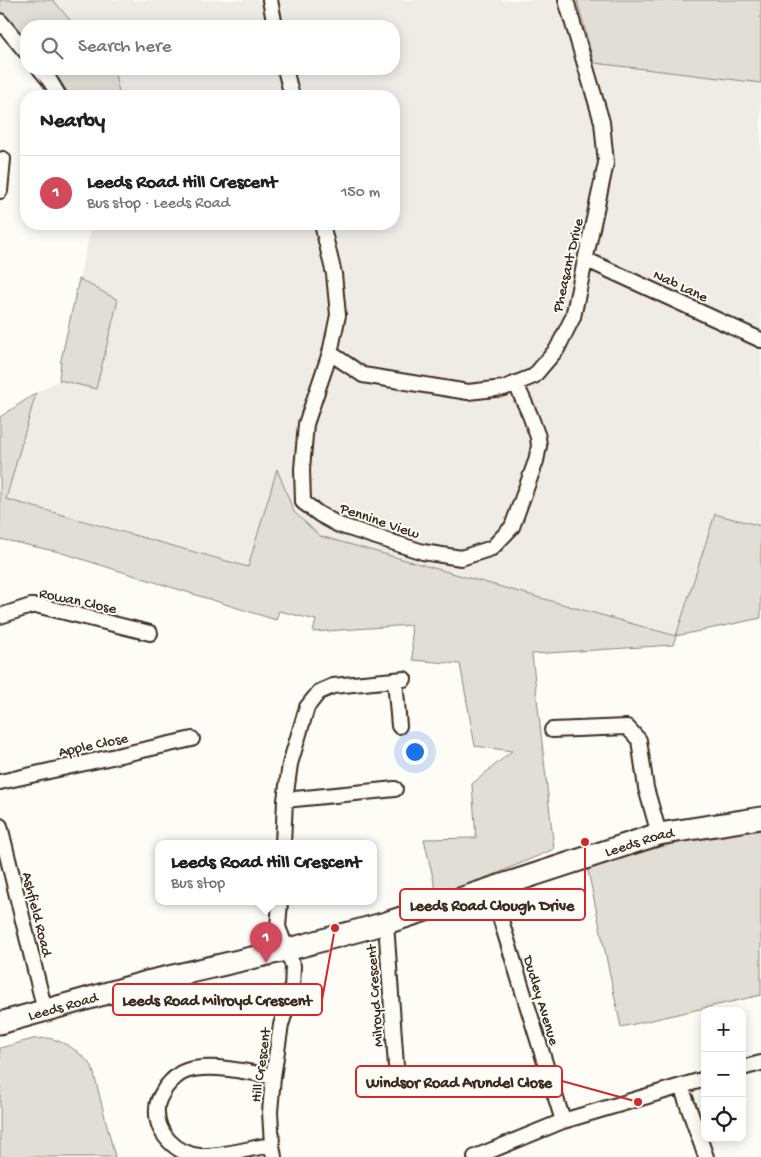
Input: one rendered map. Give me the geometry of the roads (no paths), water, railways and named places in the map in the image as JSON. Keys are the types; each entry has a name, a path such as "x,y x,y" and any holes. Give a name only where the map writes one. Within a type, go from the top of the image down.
{"main road":[{"name":"Leeds Road","path":"0,1023 147,982 286,950 386,923 659,834 761,818"}],"street":[{"path":"270,0 274,20"},
{"name":"Pheasant Drive","path":"330,353 363,375 468,392 504,388 534,376 557,349 573,317 587,260 606,163 602,122 566,0"},
{"path":"0,21 20,45"},
{"path":"45,75 56,90"},
{"path":"287,75 290,90"},
{"path":"0,191 3,159"},
{"name":"Pennine View","path":"323,230 334,274 338,315 330,353 306,424 302,469 303,502 339,525 424,552 461,558 492,548 512,526 536,462 539,446 538,437 516,384"},
{"name":"Nab Lane","path":"587,260 761,340"},
{"name":"Rowan Close","path":"0,616 31,606 40,606 150,633"},
{"path":"283,840 285,800 290,764 307,707 319,692 333,686 400,680 399,726"},
{"path":"552,730 627,727 639,740 646,788 659,834"},
{"name":"Apple Close","path":"0,782 192,739"},
{"path":"285,800 395,789"},
{"name":"Ashfield Road","path":"0,826 4,859 45,1011"},
{"name":"Dudley Avenue","path":"491,888 563,1121"},
{"name":"Hill Crescent","path":"273,1151 270,1112 273,1077 281,1025 292,990 292,966 278,927 280,905"},
{"name":"Milroyd Crescent","path":"386,923 396,1066"},
{"path":"746,1067 761,1063"},
{"path":"273,1077 208,1068 184,1071 170,1082 158,1100 156,1107 163,1135 172,1145 190,1155 202,1157 273,1151"},
{"path":"484,1155 563,1121 701,1080"},
{"path":"681,1086 706,1157"}],"place":[{"name":"Leeds Road Clough Drive","path":"585,842"},
{"name":"Leeds Road Milroyd Crescent","path":"335,928"},
{"name":"Leeds Road Hill Crescent","path":"266,963"},
{"name":"Windsor Road Arundel Close","path":"638,1102"}]}
